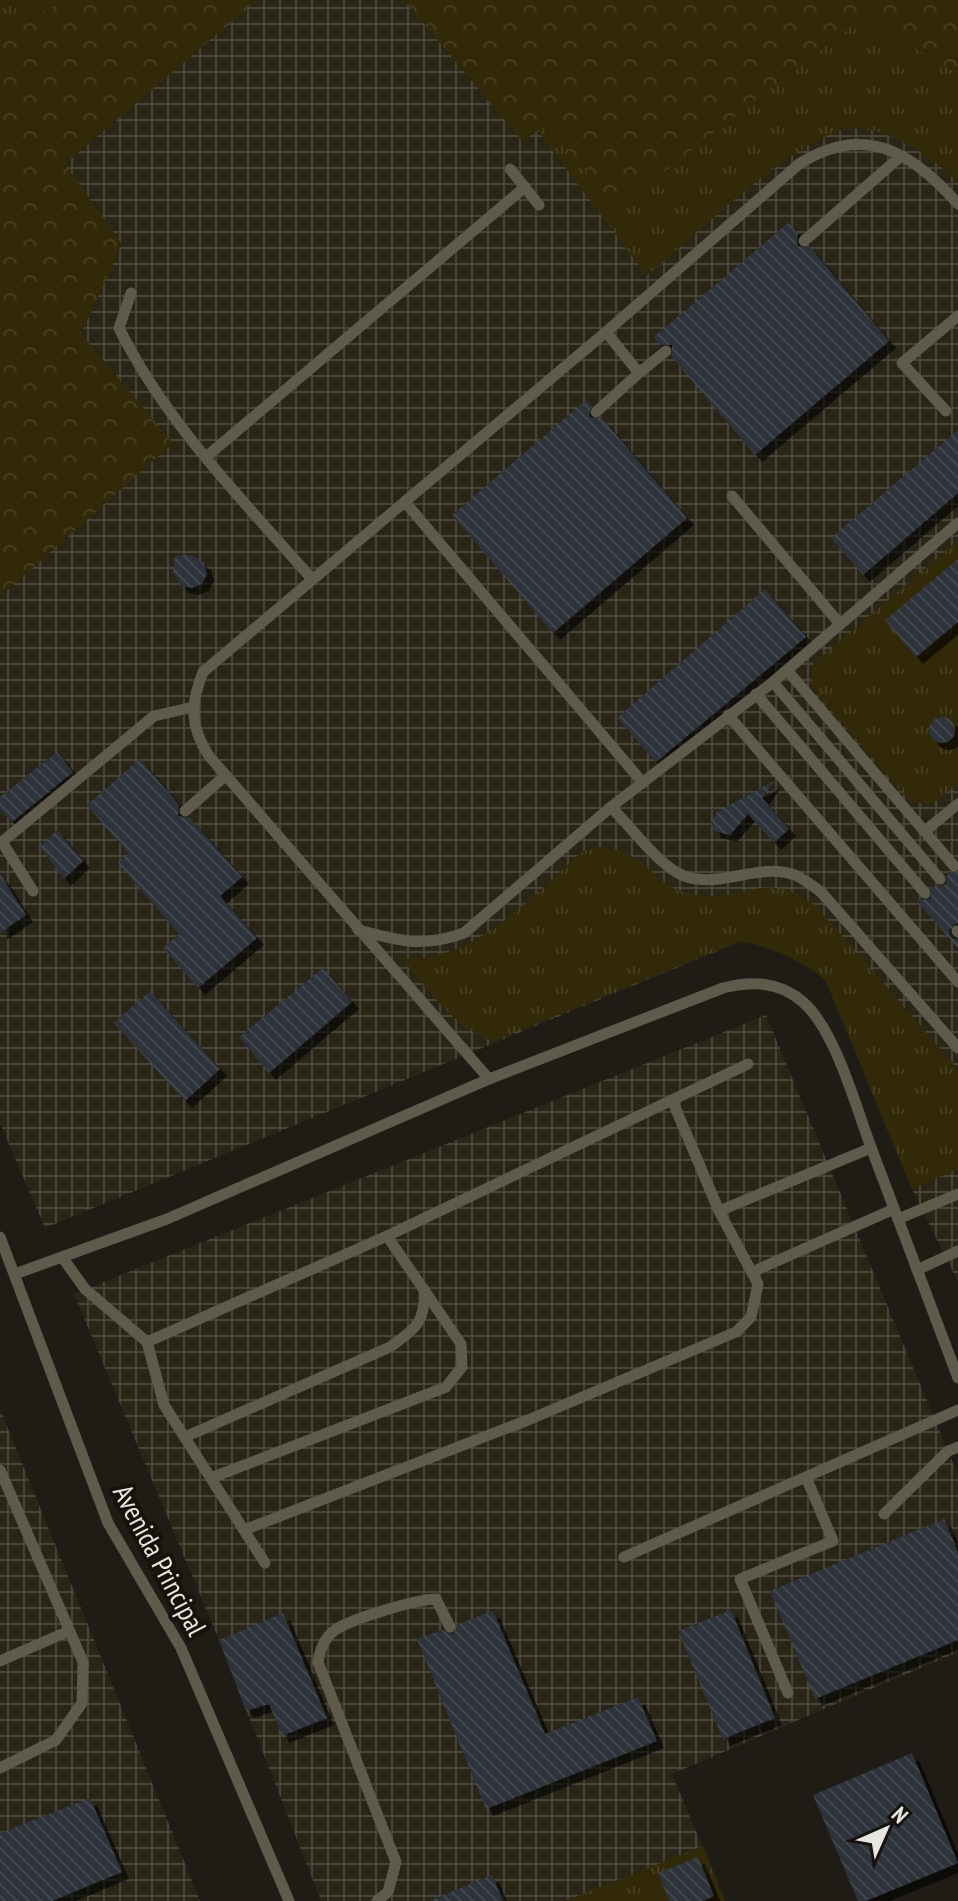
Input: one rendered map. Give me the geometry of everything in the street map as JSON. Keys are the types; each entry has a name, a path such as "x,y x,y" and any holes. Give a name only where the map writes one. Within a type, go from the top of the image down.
{"lane":[{"path":"489,1079 225,776 197,737 193,707 203,672 606,332 799,164 823,149 852,142 875,145 901,156 933,176 958,204"},
{"path":"804,241 901,156"},
{"path":"510,169 539,205"},
{"path":"206,457 525,187"},
{"path":"131,293 119,328 184,433 311,578"},
{"path":"946,411 902,363 958,316"},
{"path":"606,332 639,373"},
{"path":"596,412 666,351"},
{"path":"732,496 840,624"},
{"path":"405,502 643,783"},
{"path":"358,930 406,943 436,943 464,933 611,807 773,682 958,523"},
{"path":"787,670 954,866"},
{"path":"773,682 940,879"},
{"path":"756,694 925,893"},
{"path":"33,891 2,842 154,716 193,707"},
{"path":"728,715 958,982"},
{"path":"185,811 225,776"},
{"path":"925,831 958,804"},
{"path":"611,807 681,875 714,882 757,872 778,871 796,876 821,892 958,1048"},
{"path":"15,1274 167,1219 489,1079 723,988 764,983 792,994 818,1019 871,1148 958,1378"},
{"path":"147,1342 387,1236 748,1064"},
{"path":"244,1530 528,1420 736,1332 751,1317 758,1284 719,1211 672,1100"},
{"path":"719,1211 871,1148"},
{"path":"752,1272 896,1214 958,1194"},
{"path":"211,1478 446,1387 462,1367 461,1344 387,1236"},
{"name":"Avenida Principal","path":"0,1237 108,1523 181,1648 289,1901"},
{"path":"917,1270 958,1251"},
{"path":"62,1257 85,1289 147,1342 164,1405 265,1563"},
{"path":"185,1437 390,1347 415,1329 425,1310 424,1288"},
{"path":"624,1557 958,1410"},
{"path":"884,1514 948,1451 958,1447"},
{"path":"0,1470 83,1662 82,1703 56,1740 0,1768"},
{"path":"788,1693 740,1579 833,1541 806,1477"},
{"path":"377,1901 388,1892 396,1862 318,1662 320,1647 335,1630 420,1599 436,1599 450,1627"},
{"path":"0,1661 69,1631"}],"shaded area":[{"path":"0,0 958,0 958,1282 912,1189 826,981 810,967 771,948 742,941 45,1228 0,1123"},
{"path":"766,1015 958,1475 958,1652 672,1774 725,1901 321,1901 219,1640 74,1294"},
{"path":"0,1409 182,1856 200,1901 0,1901"}],"green space":[{"path":"0,0 69,0 0,29"},
{"path":"69,0 257,0 65,164 122,244 81,334 173,443 0,597 0,29"},
{"path":"404,0 958,0 958,74 863,17 616,209 547,123 523,142"},
{"path":"863,16 958,74 958,183 936,163 907,144 875,131 847,129 824,137 771,170 647,276 537,130 546,122 617,209"},
{"path":"958,540 958,783 934,802 922,804 907,798 811,687 813,664"},
{"path":"600,847 629,855 664,882 686,893 706,896 781,889 817,907 958,1069 958,1169 912,1189 826,981 776,951 741,941 493,1041 454,1017 401,958 428,957 477,939 522,907 583,851"},
{"path":"703,1846 725,1901 565,1901"}],"building":[{"path":"788,223 798,234 797,246 810,247 889,341 755,455 672,357 672,345 660,345 654,337"},
{"path":"586,400 591,405 589,417 602,418 687,518 553,633 452,515"},
{"path":"958,430 958,493 863,575 831,538"},
{"path":"191,555 204,563 207,574 202,584 192,588 181,586 173,572 175,556"},
{"path":"958,559 958,622 916,657 885,620"},
{"path":"765,589 806,637 656,762 617,718"},
{"path":"942,717 951,721 955,730 951,739 942,743 933,739 929,730 933,721"},
{"path":"57,752 73,772 12,822 0,809 0,797"},
{"path":"140,759 179,805 178,816 190,818 242,877 220,896 257,938 198,988 163,948 179,934 118,863 129,854 87,805"},
{"path":"774,781 762,798 789,829 774,843 748,814 730,835 714,831 711,823 717,812"},
{"path":"57,830 83,861 64,879 40,847"},
{"path":"948,872 958,873 958,923 949,930 951,937 958,940 958,948 916,900 931,899 931,887 946,885"},
{"path":"0,874 26,915 0,933"},
{"path":"323,968 352,1002 269,1073 239,1037"},
{"path":"150,991 220,1069 185,1101 114,1023"},
{"path":"944,1519 958,1552 958,1640 815,1699 770,1591"},
{"path":"731,1610 775,1718 723,1739 678,1631"},
{"path":"493,1611 545,1734 638,1697 657,1741 486,1809 417,1639 442,1630 453,1635 458,1624"},
{"path":"283,1613 327,1718 282,1736 269,1704 246,1711 219,1640"},
{"path":"912,1753 958,1863 866,1901 858,1901 813,1795"},
{"path":"90,1798 122,1872 52,1901 0,1901 0,1833"},
{"path":"698,1857 714,1896 703,1901 669,1901 658,1873"},
{"path":"492,1875 503,1901 431,1901 431,1900"}]}
